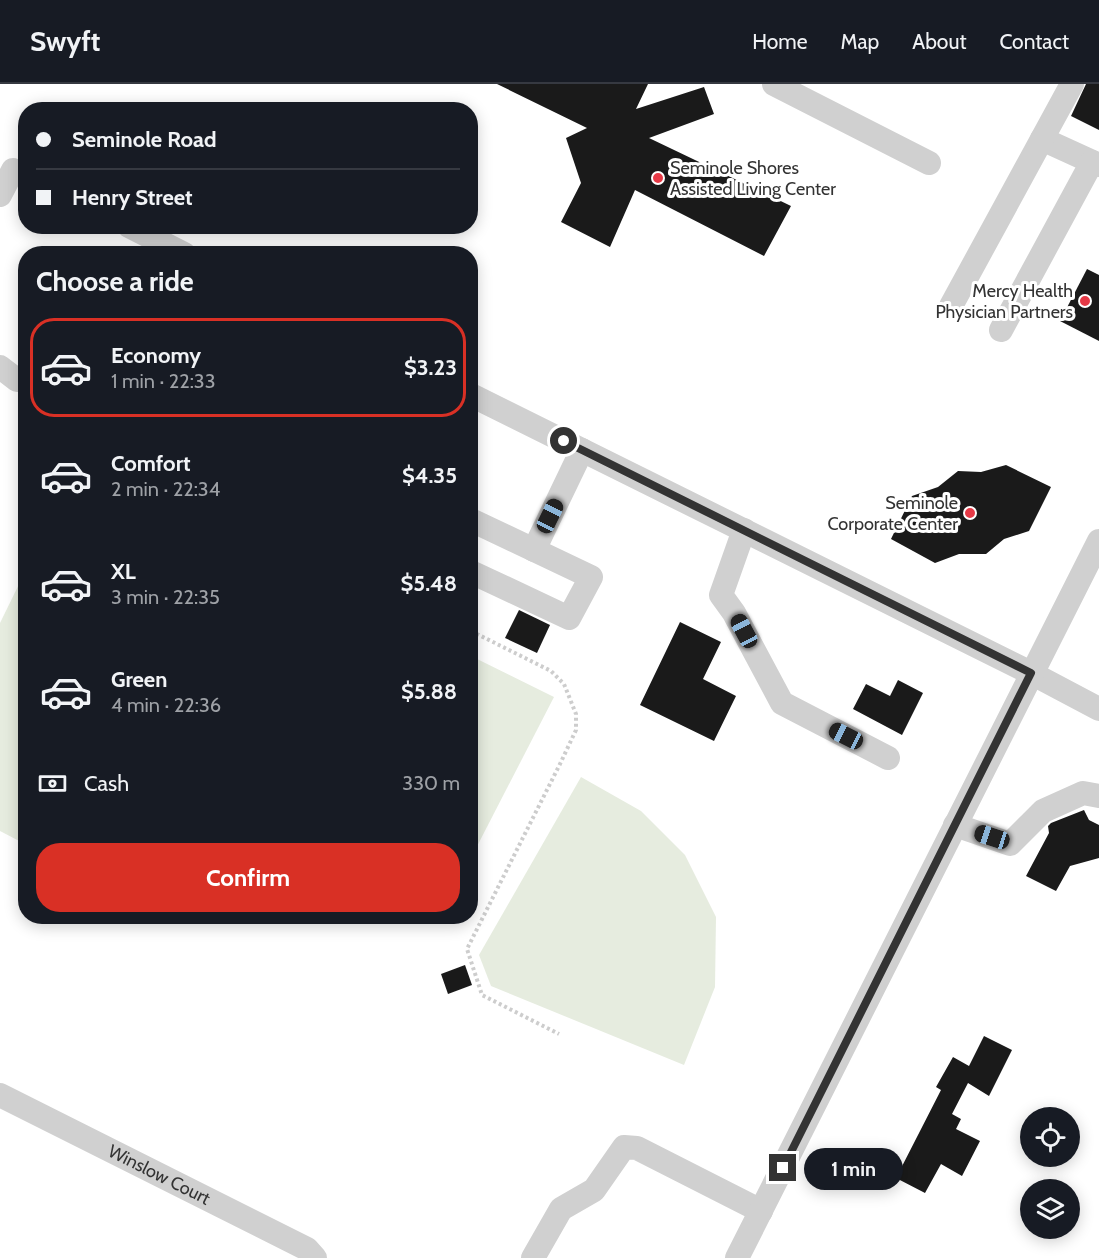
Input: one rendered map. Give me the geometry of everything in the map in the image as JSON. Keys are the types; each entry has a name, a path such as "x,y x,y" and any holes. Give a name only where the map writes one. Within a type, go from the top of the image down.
{"street":[{"path":"774,84 929,163"},
{"path":"951,306 1072,84"},
{"path":"1001,330 1096,164 1042,139"},
{"path":"0,195 13,169"},
{"path":"145,234 168,246"},
{"path":"478,398 1099,709"},
{"path":"534,550 582,450"},
{"path":"478,523 591,577 569,618 478,575"},
{"path":"744,530 721,595 734,613 782,703 888,758"},
{"path":"736,1258 1099,541"},
{"path":"955,825 1010,844 1043,811 1083,793 1099,796"},
{"name":"Winslow Court","path":"0,1095 307,1250 315,1258"},
{"path":"533,1258 561,1209 594,1190 624,1148 637,1148 761,1211"}],"path":[{"path":"478,634 551,671 564,684 576,714 576,730 467,949 482,995 559,1034"}],"shaded area":[{"path":"18,586 18,840 0,831 0,623"},
{"path":"478,659 554,697 478,844"},
{"path":"581,777 641,811 685,855 716,917 715,987 684,1065 491,986 479,955"}],"building":[{"name":"Seminole Shores Assisted Living Center","path":"497,84 648,84 636,109 704,87 714,114 649,138 791,206 764,256 635,190 610,247 561,222 581,183 566,138 587,128"},
{"path":"1086,84 1099,84 1099,130 1071,116"},
{"name":"Mercy Health Physician Partners","path":"1087,269 1099,275 1099,341 1060,321"},
{"name":"Seminole Corporate Center","path":"1006,465 1051,487 1029,531 1004,539 986,554 959,554 935,563 891,539 912,496 938,487 958,471 981,472"},
{"path":"519,610 550,625 537,653 505,638"},
{"path":"680,622 721,642 703,679 736,696 714,741 640,705"},
{"path":"898,680 923,693 902,735 853,709 866,684 890,696"},
{"path":"1084,810 1089,820 1099,825 1099,858 1070,866 1056,891 1026,876 1049,833 1048,826"},
{"path":"465,965 472,985 448,994 441,974"},
{"path":"984,1036 1012,1050 989,1096 968,1083 952,1114 961,1119 956,1129 980,1141 962,1176 941,1164 925,1193 896,1178 941,1090 936,1087 953,1057 969,1066"}],"place":[{"name":"Seminole Shores Assisted Living Center","path":"658,178"},
{"name":"Mercy Health Physician Partners","path":"1085,301"},
{"name":"Seminole Corporate Center","path":"970,513"}],"route":[{"path":"564,441 1031,673 783,1168"}]}
